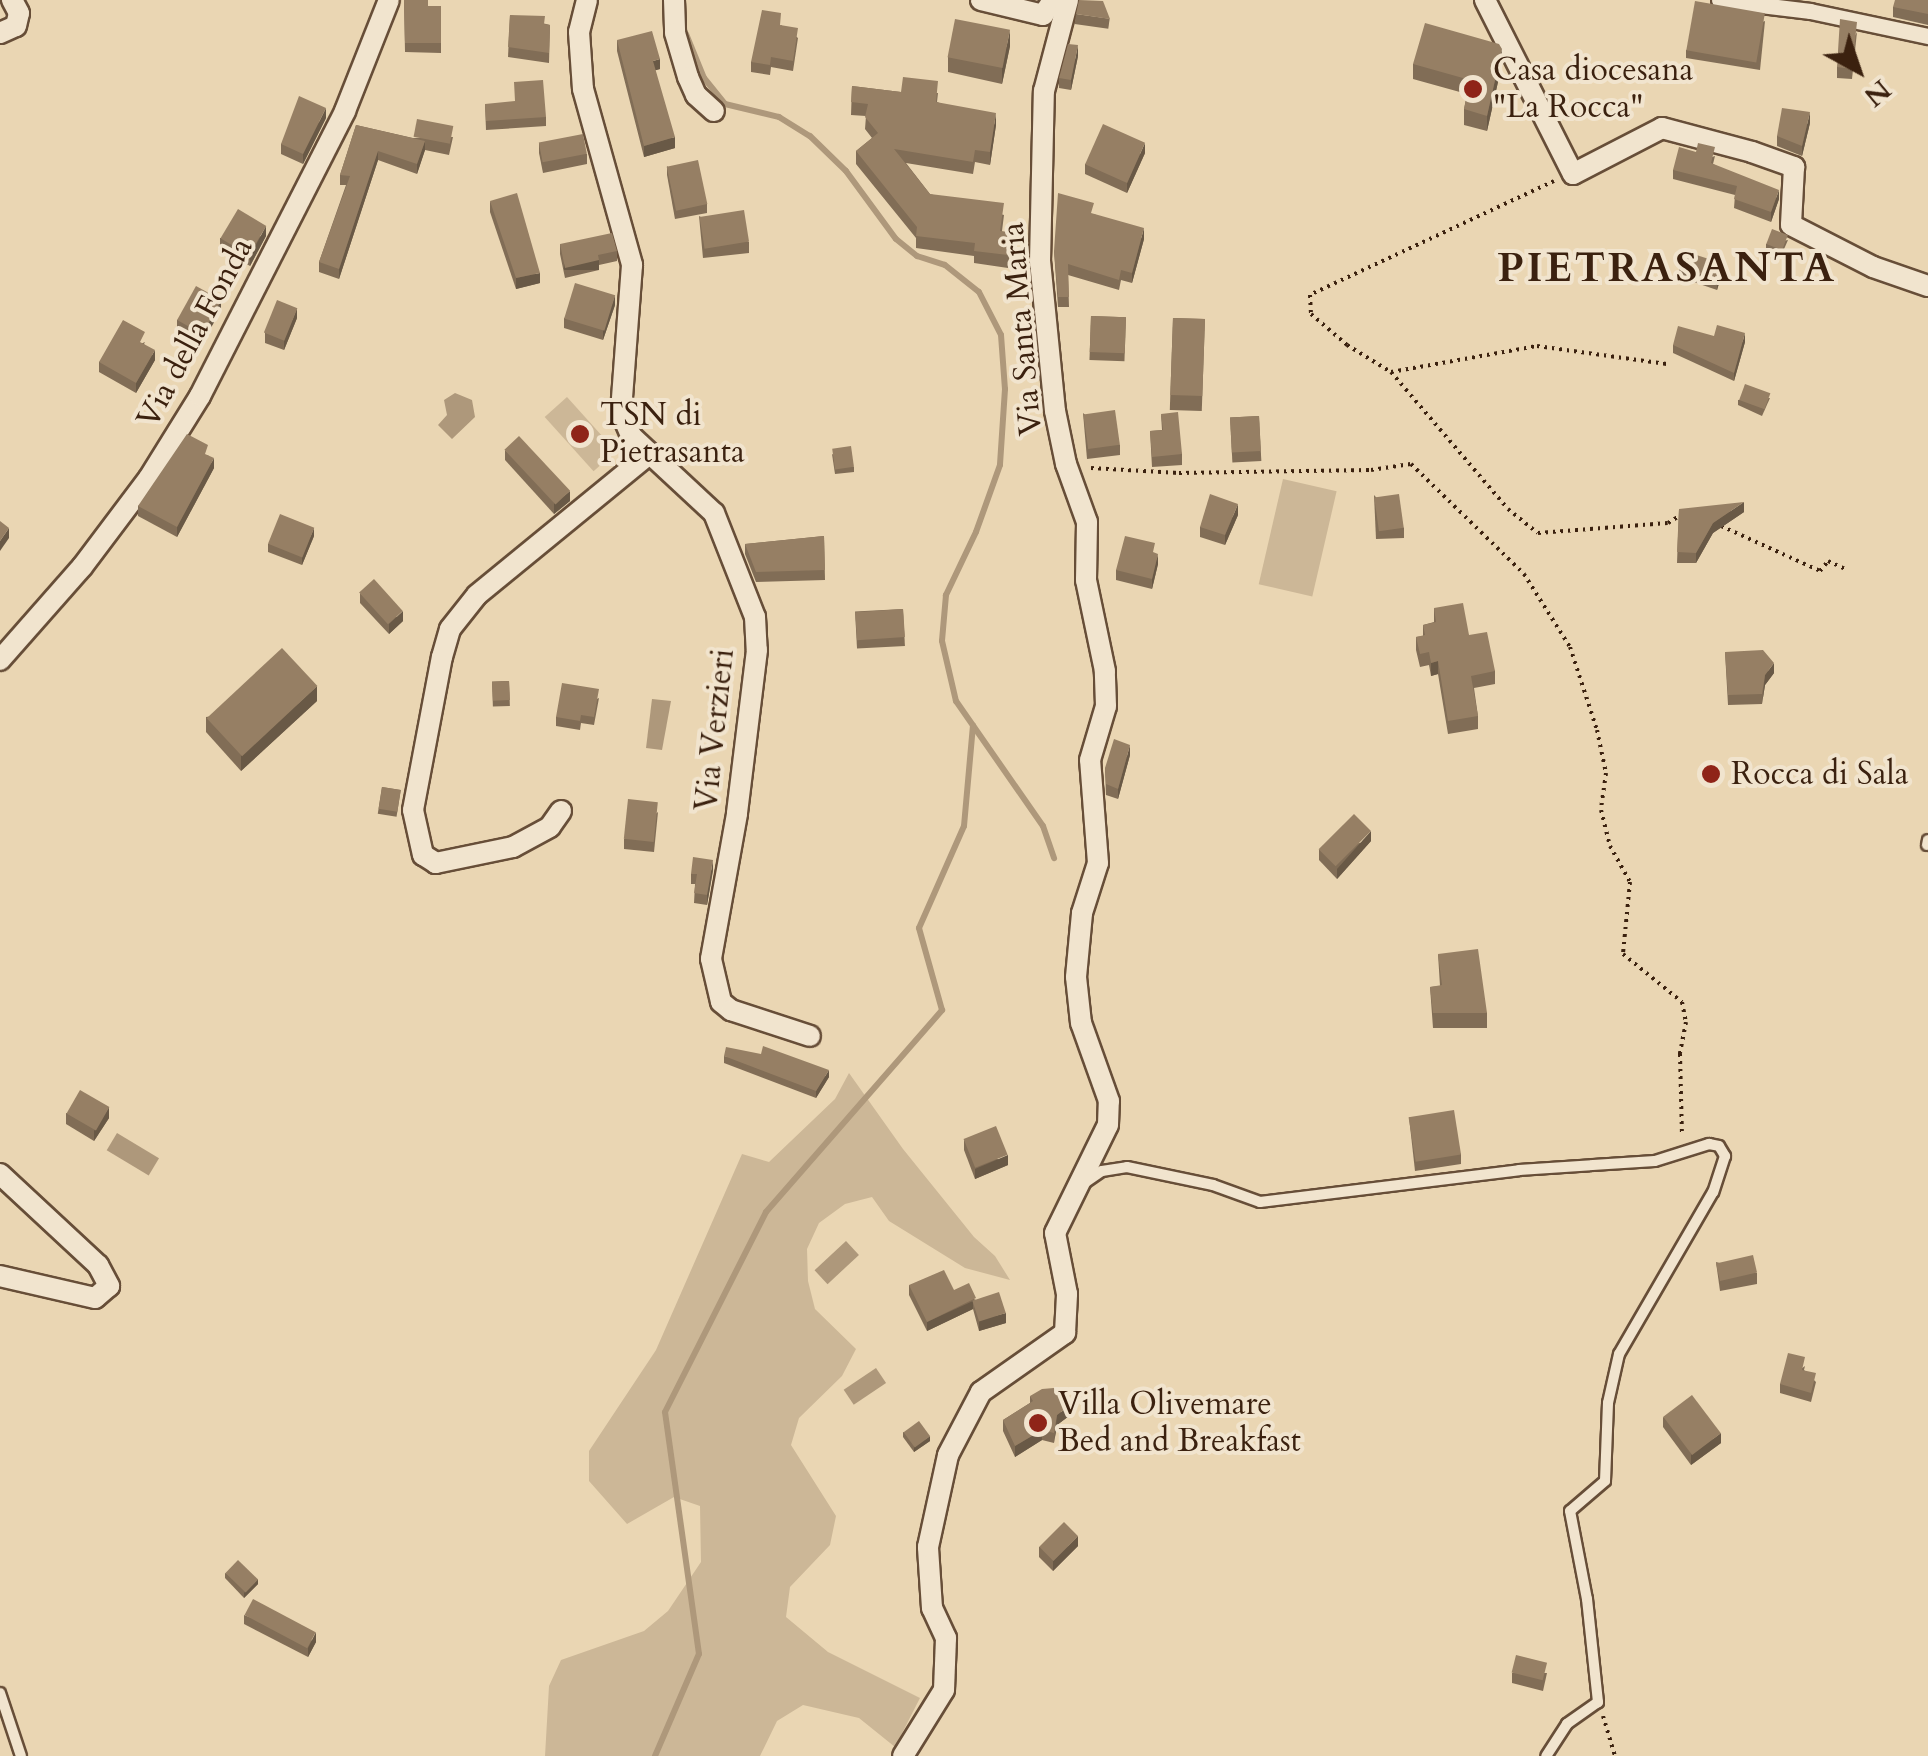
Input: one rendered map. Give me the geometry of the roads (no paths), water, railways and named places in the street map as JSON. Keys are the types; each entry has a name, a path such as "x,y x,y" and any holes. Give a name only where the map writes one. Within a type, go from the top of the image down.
{"street":[{"path":"0,32 16,26 19,13 12,0"},
{"name":"Via della Fonda","path":"0,660 93,552 149,478 200,396 345,111 388,0"},
{"name":"Via Verzieri","path":"587,0 579,32 584,89 632,265 621,412 631,436 714,513 754,616 757,650 737,814 711,959 721,1002 731,1010 810,1036"},
{"path":"674,0 675,33 688,78 696,95 714,110"},
{"path":"982,0 1043,15 1053,0"},
{"name":"Via Santa Maria","path":"903,1756 944,1690 946,1638 932,1608 928,1547 948,1456 982,1392 1065,1334 1067,1294 1055,1233 1108,1125 1109,1101 1081,1023 1076,977 1082,913 1098,864 1090,760 1106,706 1105,672 1086,580 1087,522 1066,464 1055,411 1040,262 1044,91 1068,0"},
{"path":"1485,0 1573,174 1662,128 1752,152 1794,167 1791,225 1873,267 1928,286"},
{"path":"1719,0 1810,11 1928,36"},
{"path":"561,811 550,826 514,848 436,863 423,854 413,810 442,657 450,629 477,595 649,454"},
{"path":"0,1174 98,1264 109,1286 95,1298 0,1276"}],"lane":[{"path":"1072,1192 1102,1171 1128,1167 1213,1185 1260,1202 1519,1170 1654,1161 1709,1144 1719,1146 1725,1156 1713,1192 1619,1354 1608,1403 1605,1481 1570,1510 1587,1599 1598,1702 1567,1724 1546,1756"},
{"path":"0,1693 20,1756"}],"waterway":[{"path":"686,34 704,78 725,104 779,117 810,136 846,171 896,239 917,256 945,265 979,292 1001,335 1005,389 1000,465 976,532 946,595 942,641 956,701 1043,826 1054,858"},
{"path":"655,1756 699,1654 665,1412 766,1212 942,1010 919,928 964,826 973,725"}],"place":[{"name":"Casa diocesana \"La Rocca\"","path":"1473,89"},
{"name":"TSN di Pietrasanta","path":"580,434"},
{"name":"Rocca di Sala","path":"1711,774"},
{"name":"Villa Olivemare Bed and Breakfast","path":"1038,1423"}],"district":[{"name":"PIETRASANTA","path":"1667,268"}]}
